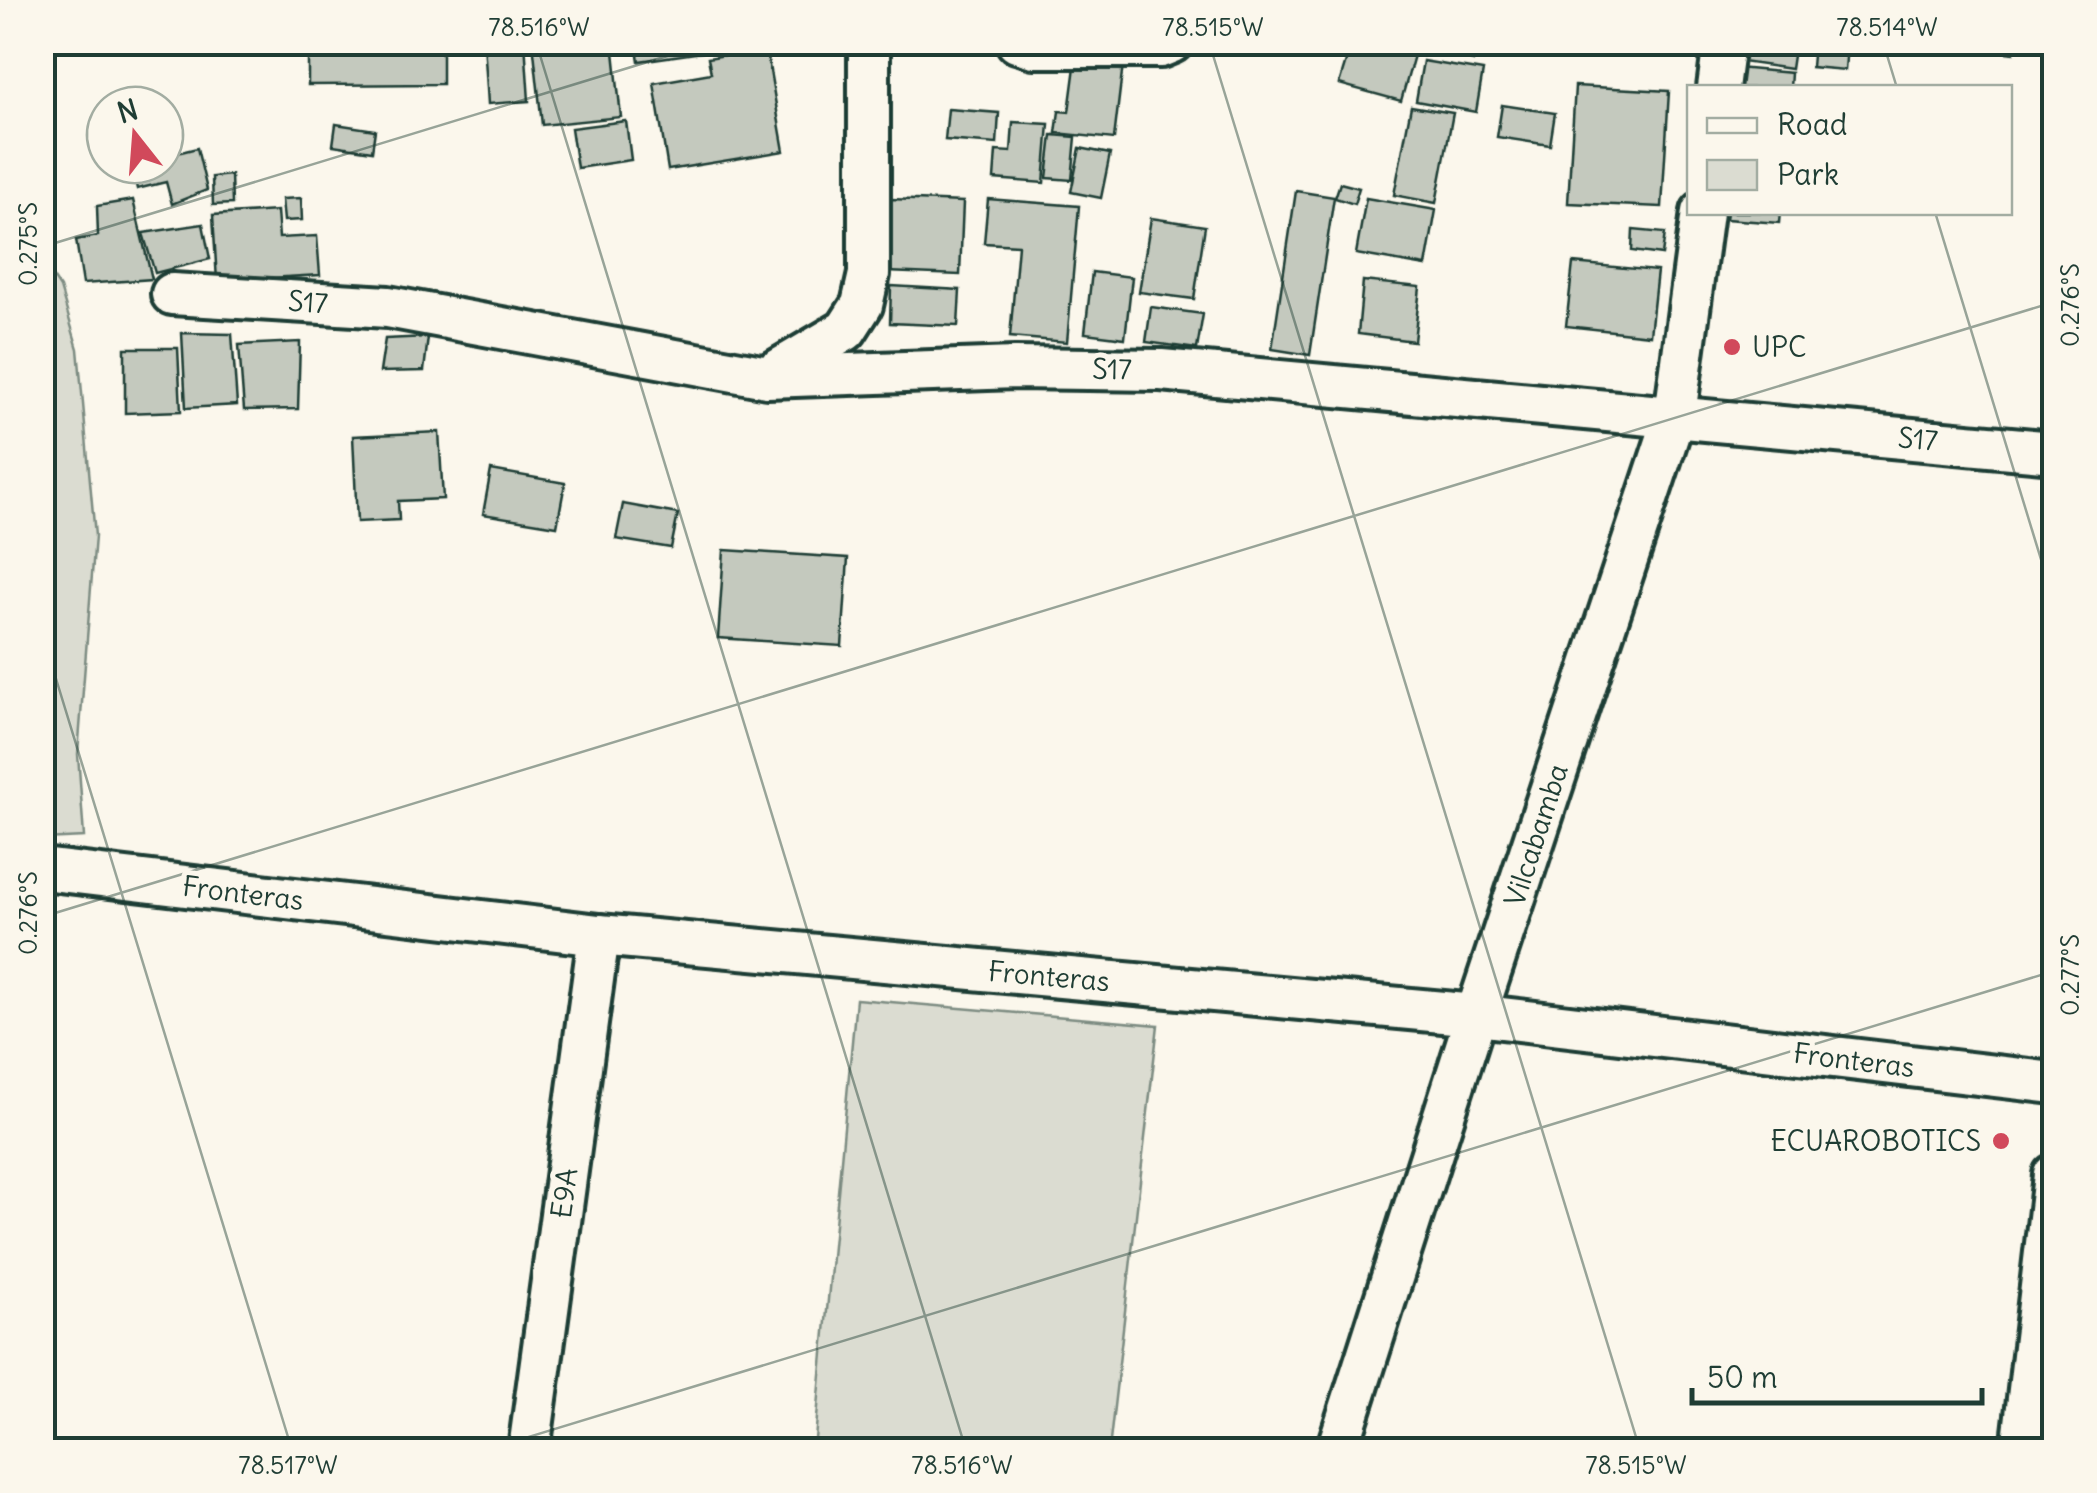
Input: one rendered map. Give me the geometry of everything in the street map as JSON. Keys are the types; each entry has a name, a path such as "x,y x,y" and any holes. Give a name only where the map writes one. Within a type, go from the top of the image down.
{"street":[{"path":"766,377 846,330 862,305 868,274 868,42"},
{"path":"1017,42 1034,47 1142,48 1160,48 1172,42"},
{"path":"1718,85 1724,42"},
{"name":"Vilcabamba","path":"1337,1450 1476,1015 1675,416 1702,215"},
{"name":"S17","path":"172,294 388,307 766,377 1015,368 1161,370 2054,452"},
{"name":"Fronteras","path":"42,869 599,935 1476,1015 2054,1084"},
{"name":"E9A","path":"528,1450 599,935"},
{"path":"2022,1450 2054,1175"}],"green space":[{"path":"43,262 60,288 78,349 95,536 78,754 84,837 43,839"},
{"path":"856,999 1158,1025 1109,1450 814,1450"}],"building":[{"path":"308,42 442,42 442,84 308,85"},
{"path":"484,42 525,42 529,101 488,104"},
{"path":"533,42 613,42 621,117 542,125"},
{"path":"636,42 723,42 724,49 639,61"},
{"path":"1352,42 1396,42 1416,48 1401,101 1339,84"},
{"path":"1415,42 1478,42 1473,61"},
{"path":"1737,42 1795,42 1791,69 1735,61"},
{"path":"1966,42 2016,42 2014,53 1966,48"},
{"path":"1813,43 1847,45 1845,70 1811,67"},
{"path":"2050,46 2054,46 2054,87 2046,86"},
{"path":"766,48 784,151 668,170 654,83 711,73 708,58"},
{"path":"1076,59 1123,64 1114,139 1056,133 1059,111 1069,112"},
{"path":"1423,61 1483,71 1476,112 1416,101"},
{"path":"1737,68 1791,73 1790,85 1736,85"},
{"path":"1575,86 1669,91 1662,207 1568,203"},
{"path":"1502,105 1555,113 1550,145 1497,137"},
{"path":"1411,106 1453,113 1436,203 1394,195"},
{"path":"948,109 999,113 997,144 945,140"},
{"path":"626,121 631,160 577,168 571,128"},
{"path":"1013,122 1049,124 1044,183 994,179 996,151 1011,152"},
{"path":"336,124 375,130 372,151 333,145"},
{"path":"1052,135 1076,137 1072,180 1047,178"},
{"path":"197,148 207,190 172,204 167,185 185,185 185,151"},
{"path":"1080,148 1110,154 1101,198 1071,192"},
{"path":"231,175 232,204 213,205 212,177"},
{"path":"1340,183 1359,188 1354,204 1335,198"},
{"path":"1296,191 1334,197 1310,355 1272,349"},
{"path":"301,198 302,220 284,221 282,199"},
{"path":"1366,198 1436,210 1426,266 1356,254"},
{"path":"890,199 963,202 960,275 887,272"},
{"path":"988,199 1079,206 1067,342 1010,337 1018,245 984,243"},
{"path":"133,200 152,279 83,284 76,240 98,236 97,206"},
{"path":"277,211 279,238 317,236 320,275 217,281 213,215"},
{"path":"1727,215 1780,215 1779,223 1726,219"},
{"path":"1151,218 1205,226 1194,299 1139,292"},
{"path":"203,224 210,259 155,273 143,233"},
{"path":"1633,230 1665,233 1662,255 1632,251"},
{"path":"1573,263 1657,271 1650,335 1566,326"},
{"path":"1092,272 1132,277 1125,338 1085,333"},
{"path":"1363,281 1420,287 1414,341 1358,334"},
{"path":"891,286 960,290 958,326 890,323"},
{"path":"1151,307 1203,314 1197,349 1146,342"},
{"path":"182,333 232,334 237,405 186,408"},
{"path":"428,337 424,371 380,372 385,339"},
{"path":"300,342 298,409 244,410 239,345"},
{"path":"125,348 178,348 181,411 125,413"},
{"path":"439,432 443,499 398,501 399,520 357,522 353,436"},
{"path":"491,470 565,483 557,526 483,514"},
{"path":"623,504 678,514 671,548 616,539"},
{"path":"724,550 848,558 842,646 718,638"}],"place":[{"name":"UPC","path":"1732,347"},
{"name":"ECUAROBOTICS","path":"2001,1141"}]}
